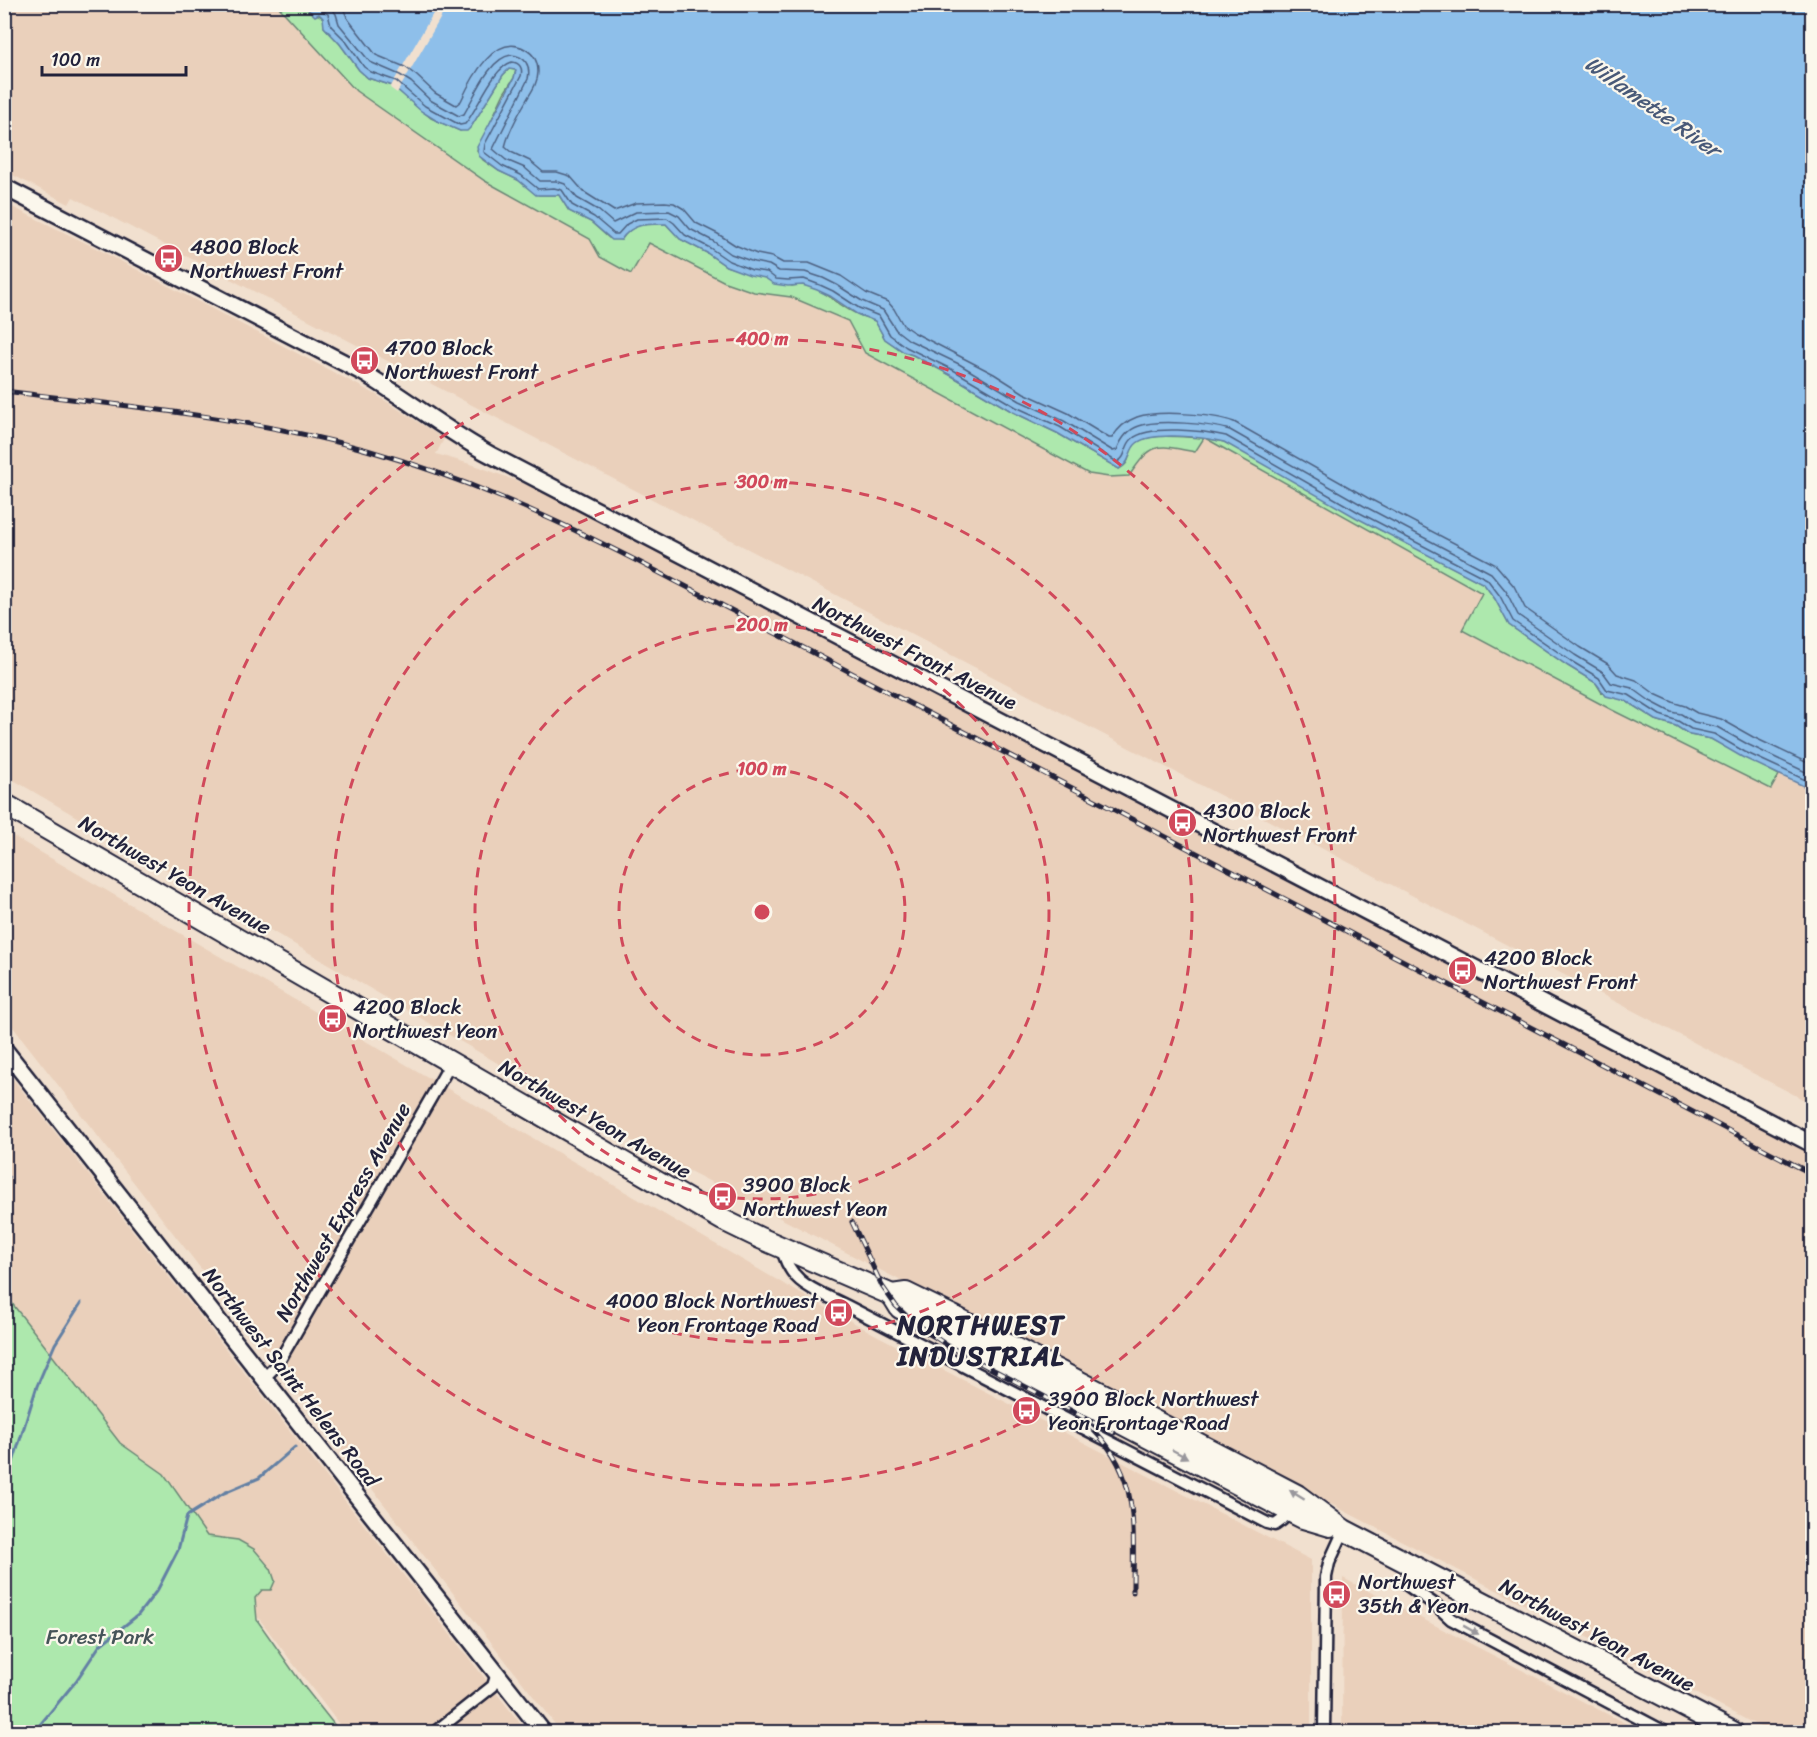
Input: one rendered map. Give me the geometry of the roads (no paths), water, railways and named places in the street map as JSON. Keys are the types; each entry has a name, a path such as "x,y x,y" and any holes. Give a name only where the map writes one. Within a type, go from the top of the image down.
{"highway":[{"name":"Northwest Yeon Avenue","path":"4,804 723,1220 892,1295 906,1293 921,1300 1297,1495 1344,1530 1732,1732"},
{"name":"Northwest Yeon Avenue","path":"892,1295 900,1308 1287,1510 1303,1518 1344,1530"}],"main road":[{"name":"Northwest Front Avenue","path":"4,187 362,372 452,432 498,459 1812,1144"},
{"name":"Northwest Saint Helens Road","path":"4,1049 543,1732"}],"street":[{"name":"Northwest Express Avenue","path":"265,1377 277,1365 451,1063"},
{"path":"782,1248 785,1263 798,1280 847,1306 1267,1523 1275,1525 1282,1520 1287,1510"},
{"path":"1324,1732 1326,1576 1329,1563 1344,1530"},
{"path":"1408,1563 1407,1585 1451,1619 1665,1732"},
{"path":"435,1732 493,1686 497,1673"}],"water":[{"name":"Willamette River","path":"303,5 1812,5 1812,790 1742,757 1711,739 1690,735 1676,726 1656,720 1626,701 1606,696 1596,683 1509,625 1484,584 1357,518 1224,442 1179,436 1144,439 1134,446 1126,463 1119,469 1057,433 1013,412 952,376 904,352 885,339 875,321 857,314 817,290 803,285 774,284 765,278 726,266 680,239 666,224 635,227 621,240 612,240 591,222 569,211 559,195 536,195 518,180 499,171 479,156 477,147 514,78 516,70 509,69 503,75 471,127 467,131 460,131 421,111 393,86 368,78 324,27 323,18 319,14 315,16"}],"waterway":[{"path":"4,1184 9,1177"},
{"path":"4,1483 8,1478 37,1386 55,1344 81,1303"},
{"path":"34,1732 76,1681 100,1645 138,1615 158,1589 178,1550 187,1516 224,1493 259,1478 295,1447"}],"railway":[{"path":"4,391 187,414 278,429 367,450 472,485 506,499 639,562 1812,1174"},
{"path":"852,1222 882,1286 896,1306 913,1322 948,1346 1114,1433"},
{"path":"1087,1424 1104,1442 1117,1461 1125,1481 1133,1523 1133,1592"}],"place":[{"name":"4800 Block Northwest Front","path":"169,259"},
{"name":"4700 Block Northwest Front","path":"364,360"},
{"name":"4300 Block Northwest Front","path":"1182,823"},
{"name":"4200 Block Northwest Front","path":"1463,970"},
{"name":"4200 Block Northwest Yeon","path":"332,1019"},
{"name":"3900 Block Northwest Yeon","path":"722,1197"},
{"name":"4000 Block Northwest Yeon Frontage Road","path":"839,1313"},
{"name":"3900 Block Northwest Yeon Frontage Road","path":"1027,1411"},
{"name":"Northwest 35th & Yeon","path":"1337,1594"}],"district":[{"name":"NORTHWEST INDUSTRIAL","path":"981,1340"}],"park label":[{"name":"Forest Park","path":"100,1637"}]}
